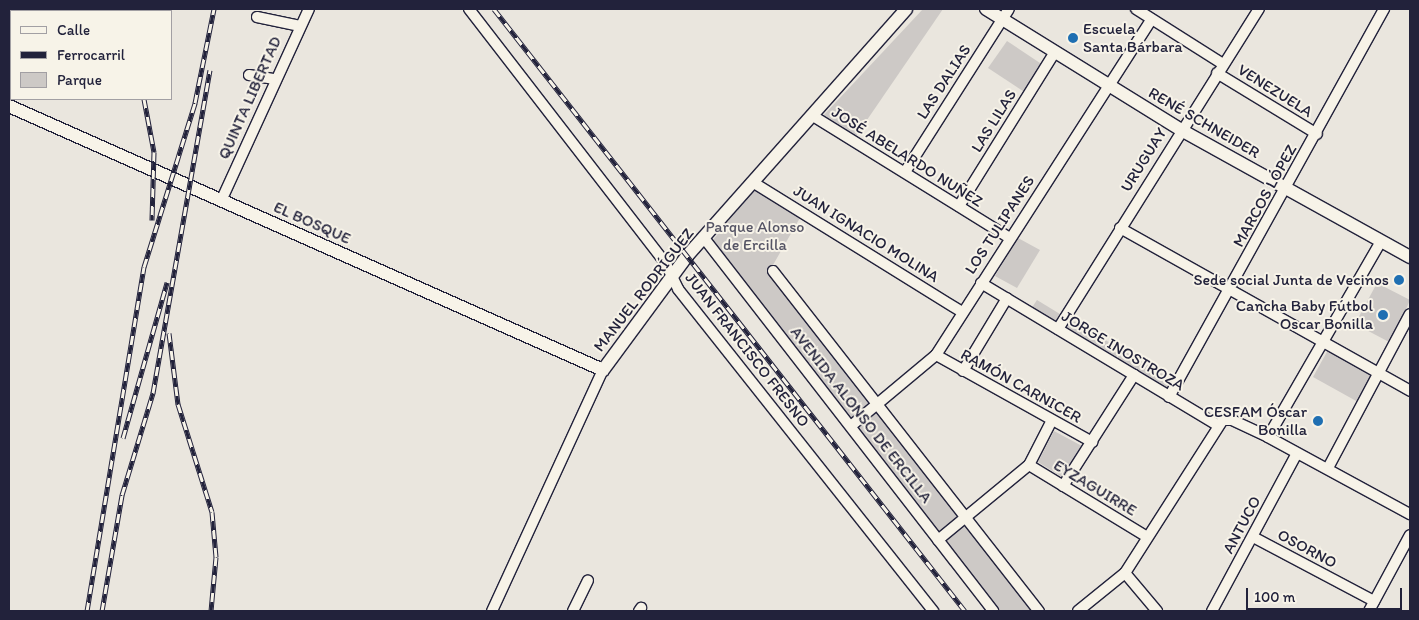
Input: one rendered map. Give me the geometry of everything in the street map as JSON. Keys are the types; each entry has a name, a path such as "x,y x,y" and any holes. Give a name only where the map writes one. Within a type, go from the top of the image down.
{"street":[{"name":"QUINTA LIBERTAD","path":"221,201 275,79 309,9"},
{"name":"JUAN FRANCISCO FRESNO","path":"469,9 666,264 678,289 933,611"},
{"name":"MANUEL RODRÍGUEZ","path":"492,611 603,370 671,275 906,9"},
{"name":"RENÉ SCHNEIDER","path":"986,9 1006,14 1055,52 1181,130 1286,190 1410,256"},
{"name":"VENEZUELA","path":"1136,9 1316,134"},
{"name":"URUGUAY","path":"1058,329 1258,9"},
{"name":"MARCOS LÓPEZ","path":"1169,397 1286,190 1384,9"},
{"name":"LAS DALIAS","path":"905,172 1006,14"},
{"path":"257,17 300,26"},
{"name":"LOS TULIPANES","path":"851,426 936,355 1108,84 1152,19"},
{"name":"LAS LILAS","path":"959,206 1055,52"},
{"path":"249,75 275,79"},
{"name":"EL BOSQUE","path":"9,106 603,370"},
{"name":"JOSÉ ABELARDO NUÑEZ","path":"813,116 1010,238"},
{"name":"JUAN IGNACIO MOLINA","path":"754,183 962,312"},
{"path":"1120,228 1410,391"},
{"name":"AVENIDA ALONSO DE ERCILLA","path":"704,238 994,611"},
{"path":"1268,437 1381,241"},
{"name":"AVENIDA ALONSO DE ERCILLA","path":"774,271 1039,611"},
{"name":"JORGE INOSTROZA","path":"981,283 1217,425"},
{"path":"963,371 1007,298"},
{"path":"1328,468 1410,314"},
{"name":"RAMÓN CARNICER","path":"936,355 1051,422 1092,442"},
{"path":"1063,486 1134,375"},
{"path":"1078,611 1124,573 1217,425 1223,420 1232,420 1268,437 1410,514"},
{"path":"938,540 1029,465 1051,422"},
{"name":"ANTUCO","path":"1212,611 1297,453"},
{"name":"EYZAGUIRRE","path":"1029,465 1146,536"},
{"path":"1369,611 1410,535"},
{"name":"OSORNO","path":"1253,537 1374,601"},
{"path":"1124,573 1157,611"},
{"path":"573,611 588,580"}],"green space":[{"path":"923,9 943,9 856,136 822,117"},
{"path":"1007,41 1043,65 1026,93 988,68"},
{"name":"Parque Alonso de Ercilla","path":"756,187 801,216 769,272 1034,611 999,611 713,240"},
{"path":"1018,238 1040,250 1017,288 995,276"},
{"name":"Cancha Baby Fútbol Oscar Bonilla","path":"1377,283 1410,300 1391,343 1355,324"},
{"path":"1037,300 1060,314 1055,324 1031,309"},
{"path":"1070,319 1176,382 1168,392 1064,329"},
{"path":"1328,350 1373,374 1358,402 1313,377"},
{"path":"1054,431 1082,446 1062,477 1038,462"}],"railway":[{"path":"87,611 144,267 195,103 214,9"},
{"path":"494,9 965,611"},
{"path":"102,611 122,495 153,393 210,70"},
{"path":"144,100 154,152 152,220"},
{"path":"123,438 167,282"},
{"path":"169,333 178,404 212,512 216,557 211,611"}],"place":[{"name":"Escuela Santa Bárbara","path":"1073,38"},
{"name":"Sede social Junta de Vecinos","path":"1399,280"},
{"name":"Cancha Baby Fútbol Oscar Bonilla","path":"1383,315"},
{"name":"CESFAM Óscar Bonilla","path":"1318,421"}]}
